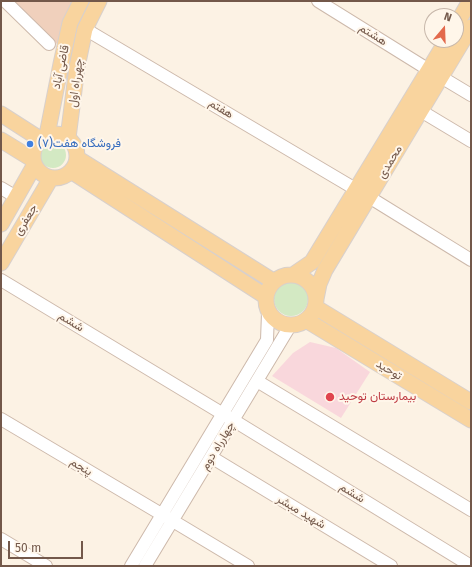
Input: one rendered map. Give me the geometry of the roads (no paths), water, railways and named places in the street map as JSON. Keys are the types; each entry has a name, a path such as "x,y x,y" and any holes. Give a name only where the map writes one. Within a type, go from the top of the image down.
{"main road":[{"name":"قاضی آباد","path":"43,137 70,23 81,1"},
{"path":"85,28 99,1"},
{"name":"محمدی","path":"316,303 319,284 363,193 435,73 466,30 470,1"},
{"name":"چهرراه اول","path":"68,138 77,67 85,28"},
{"name":"محمدی","path":"293,275 312,262 421,111 444,48"},
{"path":"1,114 43,137"},
{"path":"1,140 33,162 39,172 44,176 51,178 65,176 74,165 76,151 74,144 62,135 54,134 43,137 35,144 33,151 33,162"},
{"name":"جعفری","path":"1,224 33,162"},
{"path":"74,165 274,282"},
{"path":"74,165 265,296"},
{"name":"جعفری","path":"1,263 51,178"},
{"path":"293,275 304,279 310,284 314,291 316,303 312,314 306,320 299,325 290,326 274,320 268,313 265,296 268,288 280,277 293,275"},
{"path":"316,303 471,402"},
{"name":"توحید","path":"306,320 471,420"},
{"path":"406,381 415,367"}],"street":[{"path":"5,1 49,44"},
{"name":"هشتم","path":"318,1 471,95"},
{"name":"هفتم","path":"85,28 363,193 471,260"},
{"path":"421,111 471,141"},
{"path":"1,188 16,197"},
{"name":"ششم","path":"1,280 223,413 471,566"},
{"path":"131,566 267,340 268,313"},
{"name":"چهارراه دوم","path":"145,566 290,326"},
{"path":"257,381 471,510"},
{"name":"پنجم","path":"1,419 173,520"},
{"name":"شهید مبشر","path":"211,457 391,566"},
{"path":"173,520 248,566"},
{"path":"1,539 46,566"}],"place":[{"name":"فروشگاه هفت(۷)","path":"30,144"},
{"name":"بیمارستان توحید","path":"330,397"}]}
